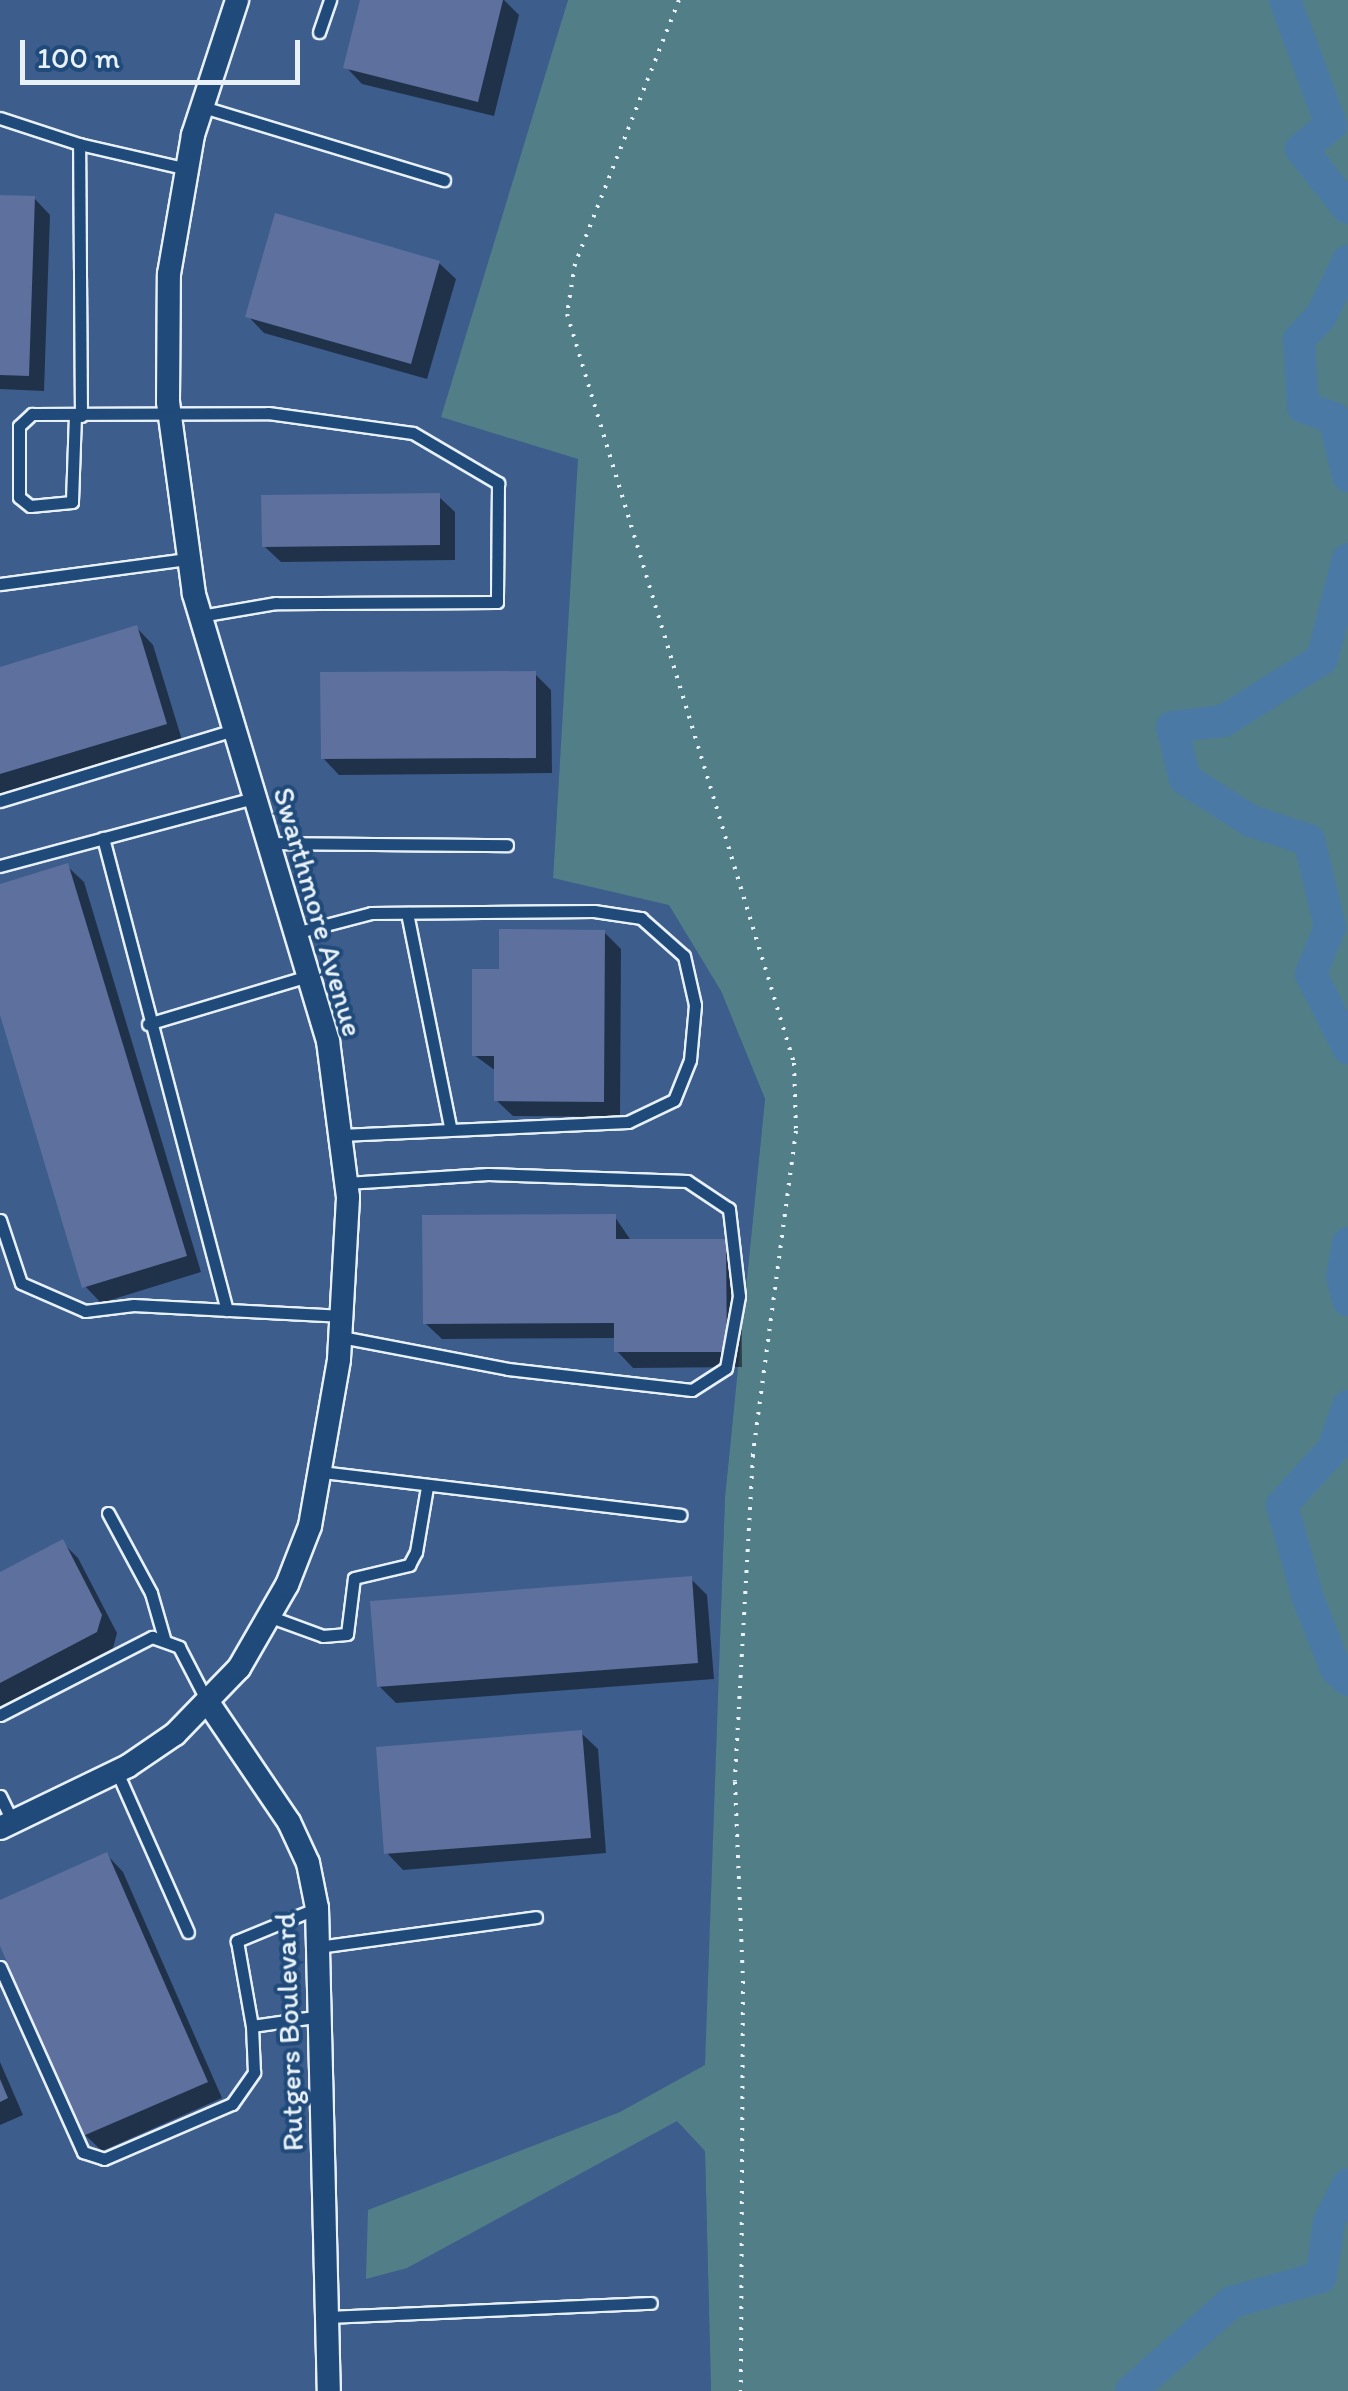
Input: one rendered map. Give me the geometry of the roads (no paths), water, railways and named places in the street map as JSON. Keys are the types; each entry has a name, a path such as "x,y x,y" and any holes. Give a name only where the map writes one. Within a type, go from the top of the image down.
{"street":[{"name":"Swarthmore Avenue","path":"6,1826 118,1772 176,1734 239,1668 270,1618 310,1526 322,1472 342,1326 346,1183 328,1041 200,616 187,559 170,417 170,274 200,106 237,0"},
{"name":"Rutgers Boulevard","path":"207,1700 289,1822 318,1908 329,2391"}],"lane":[{"path":"319,32 330,0"},
{"path":"200,106 444,180"},
{"path":"0,118 79,144 187,169"},
{"path":"79,144 78,415 72,502 30,506 19,497 19,426 32,414 78,415 170,417 268,413 413,433 498,482 497,602 276,602 200,616"},
{"path":"0,584 187,559"},
{"path":"0,801 233,730"},
{"path":"0,866 253,798"},
{"path":"103,838 148,1024 227,1310"},
{"path":"268,842 507,845"},
{"path":"294,933 372,913 594,911 641,918 684,956 696,1005 690,1060 674,1100 628,1122 450,1127 340,1135"},
{"path":"407,913 450,1127"},
{"path":"148,1024 308,976"},
{"path":"0,1220 22,1284 38,1295 85,1310 227,1310 342,1326 508,1369 692,1390 726,1368 739,1296 728,1208 687,1182 488,1174 346,1183"},
{"path":"322,1472 680,1515"},
{"path":"270,1618 322,1636 346,1634 354,1578 409,1565 416,1552 427,1487"},
{"path":"108,1513 150,1593 164,1638"},
{"path":"0,1715 152,1637 178,1646 207,1700"},
{"path":"118,1772 188,1932"},
{"path":"0,1796 6,1826"},
{"path":"0,1967 83,2152 104,2159 232,2104 254,2072 252,2026 237,1941 318,1908"},
{"path":"318,1947 536,1916"},
{"path":"252,2026 321,2016"},
{"path":"327,2317 651,2303"}],"waterway":[{"path":"1285,0 1331,125 1301,149 1348,208"},
{"path":"1348,261 1321,316 1299,340 1303,407 1334,418 1348,476"},
{"path":"1348,559 1322,659 1223,721 1172,727 1185,779 1251,821 1309,840 1330,927 1311,974 1348,1048"},
{"path":"1348,1243 1342,1276 1348,1300"},
{"path":"1348,1406 1333,1449 1282,1505 1308,1598 1336,1669 1348,1680"},
{"path":"1131,2391 1232,2302 1321,2277 1329,2222 1348,2184"}]}
